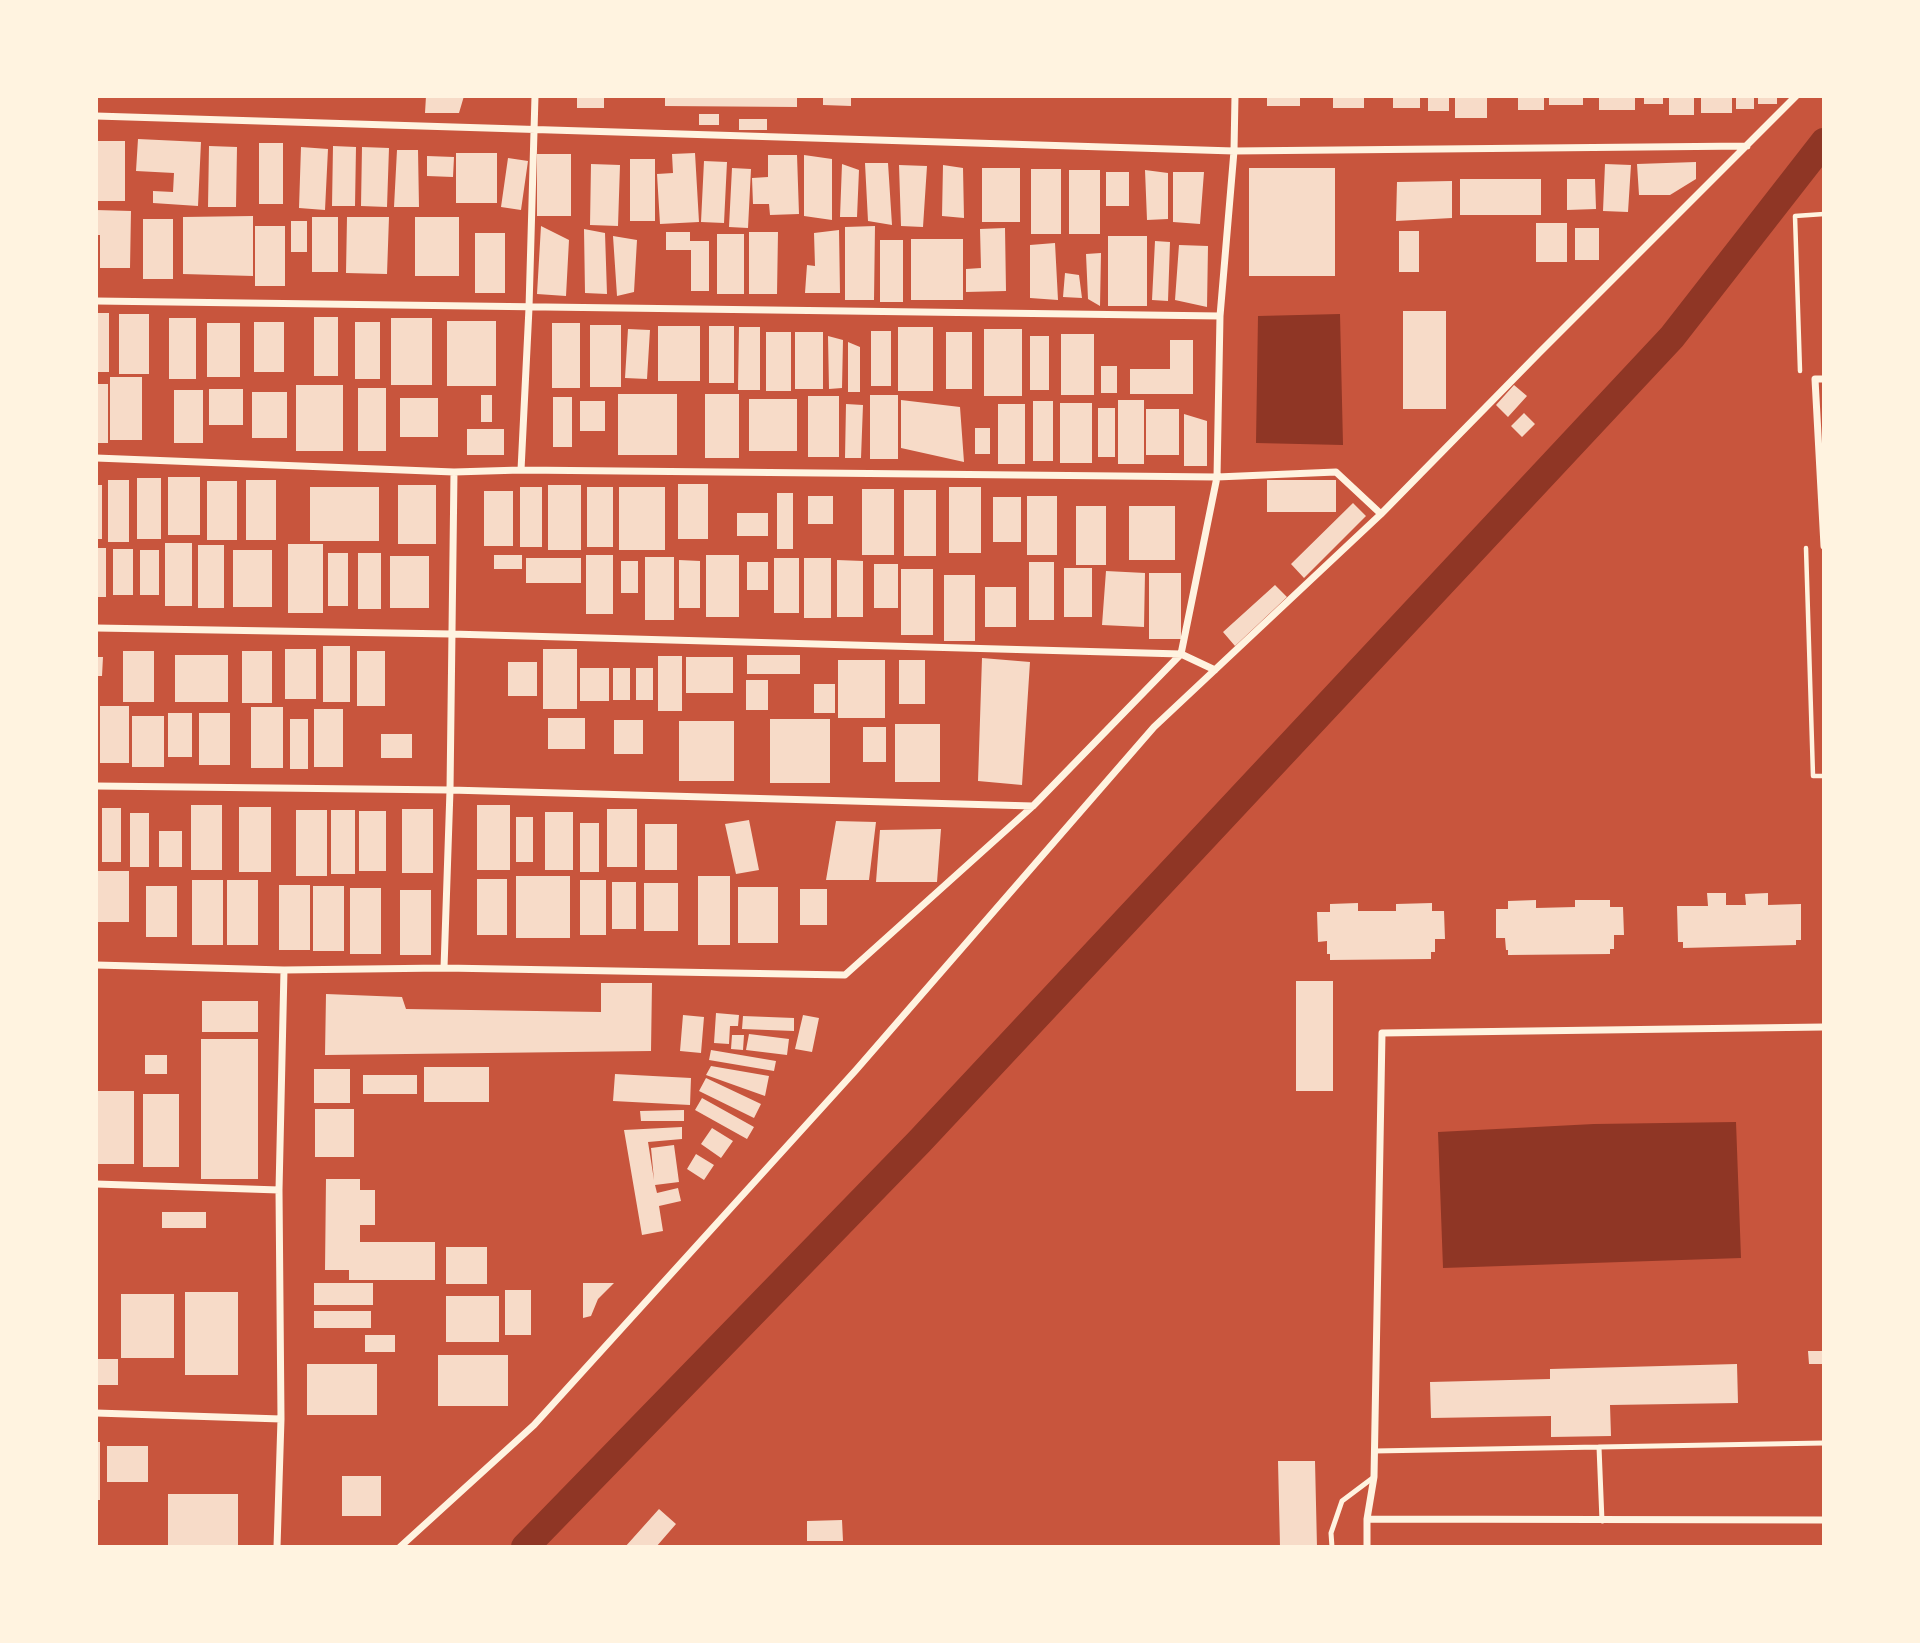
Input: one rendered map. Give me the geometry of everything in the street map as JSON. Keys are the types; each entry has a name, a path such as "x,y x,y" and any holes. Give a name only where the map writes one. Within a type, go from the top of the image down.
{"street":[{"path":"521,470 535,96"},
{"path":"96,965 284,970 444,968 845,975 1033,806 1181,654 1217,477 1220,316 1234,151 1235,96"},
{"path":"400,1547 543,1415 856,1070 1154,727 1381,514 1796,96"},
{"path":"96,116 1234,151 1747,146"},
{"path":"96,300 1220,316"},
{"path":"1824,379 1815,379 1824,546"},
{"path":"96,458 454,472 521,470 1217,477 1336,472 1381,514"},
{"path":"444,968 450,790 454,472"},
{"path":"96,628 451,634 1181,654 1215,670"},
{"path":"96,786 450,790 1033,806"},
{"path":"277,1547 281,1419 279,1190 284,970"},
{"path":"1367,1547 1367,1518 1374,1477 1382,1033 1824,1027"},
{"path":"96,1184 279,1190"},
{"path":"96,1413 281,1419"},
{"path":"1367,1518 1824,1520"}],"lane":[{"path":"1374,1451 1824,1443"},
{"path":"1599,1447 1602,1521"},
{"path":"1332,1547 1331,1533 1342,1501 1374,1477"}],"shaded area":[{"path":"1340,314 1343,445 1256,443 1258,316"},
{"path":"1736,1122 1741,1258 1443,1268 1438,1132 1594,1124"}],"building":[{"path":"426,96 464,96 459,113 425,113"},
{"path":"577,96 604,96 604,108 577,108"},
{"path":"665,96 797,96 797,107 665,106"},
{"path":"823,96 851,96 851,106 823,105"},
{"path":"1267,96 1300,96 1300,106 1267,106"},
{"path":"1333,96 1364,96 1364,108 1333,108"},
{"path":"1393,96 1420,96 1420,108 1393,108"},
{"path":"1428,96 1449,96 1449,111 1428,111"},
{"path":"1455,96 1487,96 1487,118 1455,118"},
{"path":"1518,96 1544,96 1544,110 1518,110"},
{"path":"1549,96 1583,96 1583,105 1549,105"},
{"path":"1599,96 1635,96 1635,110 1599,110"},
{"path":"1644,96 1663,96 1663,104 1644,104"},
{"path":"1669,96 1694,96 1694,115 1669,115"},
{"path":"1701,96 1732,96 1732,113 1701,113"},
{"path":"1736,96 1754,96 1754,109 1736,109"},
{"path":"1758,96 1777,96 1777,104 1758,104"},
{"path":"699,114 719,114 719,125 699,125"},
{"path":"739,119 767,119 767,130 739,130"},
{"path":"138,139 201,142 198,206 153,203 153,191 173,192 174,173 136,171"},
{"path":"96,141 125,141 125,201 96,201"},
{"path":"259,143 283,143 283,204 259,204"},
{"path":"209,146 237,147 236,207 208,207"},
{"path":"333,146 356,147 355,206 332,206"},
{"path":"301,147 328,149 325,210 299,208"},
{"path":"362,147 389,148 387,207 361,206"},
{"path":"397,150 418,150 419,207 394,207"},
{"path":"456,153 497,153 497,203 456,203"},
{"path":"695,153 699,222 660,224 657,174 673,173 672,154"},
{"path":"537,154 571,154 571,216 537,216"},
{"path":"768,155 797,155 799,214 770,215 769,204 753,204 752,178 768,177"},
{"path":"804,155 832,159 832,220 804,216"},
{"path":"427,156 454,157 453,177 427,176"},
{"path":"508,158 528,161 521,210 501,207"},
{"path":"630,159 655,159 655,221 630,221"},
{"path":"704,161 727,162 724,223 701,222"},
{"path":"1696,162 1696,179 1670,195 1639,195 1637,164"},
{"path":"865,163 888,163 892,225 868,221"},
{"path":"591,164 620,165 618,226 590,225"},
{"path":"842,164 859,170 857,217 840,217"},
{"path":"1605,164 1631,165 1628,212 1603,211"},
{"path":"899,165 927,166 923,227 901,226"},
{"path":"943,165 963,168 964,218 942,216"},
{"path":"732,168 751,169 748,228 729,227"},
{"path":"982,168 1020,168 1020,222 982,222"},
{"path":"1249,168 1335,168 1335,276 1249,276"},
{"path":"1031,169 1061,169 1061,234 1031,234"},
{"path":"1069,170 1100,170 1100,234 1069,234"},
{"path":"1145,170 1168,173 1168,219 1147,220"},
{"path":"1106,172 1129,172 1129,206 1106,206"},
{"path":"1173,172 1204,172 1200,224 1173,222"},
{"path":"1460,179 1541,179 1541,215 1460,215"},
{"path":"1567,179 1595,179 1596,209 1567,210"},
{"path":"1452,181 1452,218 1396,221 1397,182"},
{"path":"96,210 131,211 130,268 100,268 100,235 96,235"},
{"path":"253,216 253,276 183,274 183,217"},
{"path":"312,217 338,217 338,272 312,272"},
{"path":"347,217 389,217 387,274 346,273"},
{"path":"415,217 459,217 459,276 415,276"},
{"path":"143,219 173,219 173,279 143,279"},
{"path":"291,221 307,221 307,252 291,252"},
{"path":"1536,223 1567,223 1567,262 1536,262"},
{"path":"255,226 285,226 285,286 255,286"},
{"path":"541,226 569,240 566,296 537,294"},
{"path":"875,226 874,300 845,300 845,227"},
{"path":"1005,228 1006,291 966,292 966,269 981,268 980,229"},
{"path":"1575,228 1599,228 1599,260 1575,260"},
{"path":"584,229 605,233 607,294 585,293"},
{"path":"839,230 840,293 805,293 807,265 815,266 814,233"},
{"path":"1399,231 1419,231 1419,272 1399,272"},
{"path":"666,232 690,232 690,241 709,241 709,291 691,291 691,250 666,250"},
{"path":"749,232 778,232 777,294 749,294"},
{"path":"475,233 505,233 505,293 475,293"},
{"path":"717,234 744,234 744,294 717,294"},
{"path":"613,236 637,240 634,292 617,296"},
{"path":"1108,236 1147,236 1147,306 1108,306"},
{"path":"911,239 963,239 963,300 911,300"},
{"path":"880,240 903,240 903,302 880,302"},
{"path":"1155,241 1170,242 1168,301 1152,300"},
{"path":"1055,243 1058,300 1030,298 1030,245"},
{"path":"1179,245 1208,246 1207,307 1175,300"},
{"path":"1101,253 1100,306 1088,299 1086,254"},
{"path":"1065,273 1079,275 1082,298 1063,297"},
{"path":"1403,311 1446,311 1446,409 1403,409"},
{"path":"96,313 109,313 109,372 96,372"},
{"path":"119,314 149,314 149,374 119,374"},
{"path":"314,317 338,317 338,376 314,376"},
{"path":"169,318 196,318 196,379 169,379"},
{"path":"391,318 432,318 432,385 391,385"},
{"path":"447,321 496,321 496,386 447,386"},
{"path":"254,322 284,322 284,372 254,372"},
{"path":"355,322 380,322 380,379 355,379"},
{"path":"207,323 240,323 240,377 207,377"},
{"path":"552,323 580,323 580,388 552,388"},
{"path":"590,325 621,325 621,387 590,387"},
{"path":"658,326 700,326 700,381 658,381"},
{"path":"709,326 734,326 734,383 709,383"},
{"path":"739,327 760,327 760,390 738,390"},
{"path":"898,327 933,327 933,391 898,391"},
{"path":"628,329 650,330 647,379 625,378"},
{"path":"984,329 1022,329 1022,396 984,396"},
{"path":"871,331 891,331 891,386 871,386"},
{"path":"766,332 791,332 791,391 766,391"},
{"path":"795,332 823,332 823,389 795,389"},
{"path":"946,332 972,332 972,389 946,389"},
{"path":"1061,334 1094,334 1094,395 1061,395"},
{"path":"828,336 843,340 842,388 829,389"},
{"path":"1030,336 1049,336 1049,390 1030,390"},
{"path":"1170,340 1193,340 1193,394 1130,394 1130,369 1170,369"},
{"path":"848,342 860,347 860,392 848,392"},
{"path":"1101,366 1117,366 1117,393 1101,393"},
{"path":"110,377 142,377 142,440 110,440"},
{"path":"96,384 108,384 108,443 96,443"},
{"path":"296,385 343,385 343,451 296,451"},
{"path":"1514,385 1527,396 1508,417 1496,405"},
{"path":"358,388 386,388 386,451 358,451"},
{"path":"209,389 243,389 243,425 209,425"},
{"path":"174,390 203,390 203,443 174,443"},
{"path":"252,392 287,392 287,438 252,438"},
{"path":"618,394 677,394 677,455 618,455"},
{"path":"705,394 739,394 739,458 705,458"},
{"path":"481,395 492,395 492,422 481,422"},
{"path":"870,395 898,395 898,459 870,459"},
{"path":"808,396 839,396 839,457 808,457"},
{"path":"553,397 572,397 572,447 553,447"},
{"path":"400,398 438,398 438,437 400,437"},
{"path":"749,399 797,399 797,451 749,451"},
{"path":"901,400 960,407 964,462 901,448"},
{"path":"1118,400 1144,400 1144,464 1118,464"},
{"path":"580,401 605,401 605,431 580,431"},
{"path":"1033,401 1053,401 1053,461 1033,461"},
{"path":"1060,403 1092,403 1092,463 1060,463"},
{"path":"846,404 863,405 861,458 845,458"},
{"path":"998,404 1025,404 1025,464 998,464"},
{"path":"1098,408 1115,408 1115,457 1098,457"},
{"path":"1146,409 1179,409 1179,455 1146,455"},
{"path":"1524,413 1535,424 1522,437 1511,426"},
{"path":"1184,414 1207,421 1207,466 1184,466"},
{"path":"975,428 990,428 990,454 975,454"},
{"path":"467,429 504,429 504,455 467,455"},
{"path":"168,477 200,477 200,535 168,535"},
{"path":"137,478 161,478 161,539 137,539"},
{"path":"108,480 129,480 129,542 108,542"},
{"path":"246,480 276,480 276,540 246,540"},
{"path":"1267,480 1336,480 1336,512 1267,512"},
{"path":"207,481 237,481 237,540 207,540"},
{"path":"678,484 708,484 708,539 678,539"},
{"path":"96,485 102,485 102,539 96,539"},
{"path":"398,485 436,485 436,544 398,544"},
{"path":"548,485 581,485 581,550 548,550"},
{"path":"310,487 379,487 379,541 310,541"},
{"path":"520,487 542,487 542,547 520,547"},
{"path":"587,487 613,487 613,547 587,547"},
{"path":"619,487 665,487 665,550 619,550"},
{"path":"949,487 981,487 981,553 949,553"},
{"path":"862,489 894,489 894,555 862,555"},
{"path":"904,490 936,490 936,556 904,556"},
{"path":"484,491 513,491 513,546 484,546"},
{"path":"777,493 793,493 793,549 777,549"},
{"path":"808,496 833,496 833,524 808,524"},
{"path":"1027,496 1057,496 1057,555 1027,555"},
{"path":"993,497 1021,497 1021,542 993,542"},
{"path":"1353,503 1366,516 1304,578 1291,564"},
{"path":"1076,506 1106,506 1106,565 1076,565"},
{"path":"1129,506 1175,506 1175,560 1129,560"},
{"path":"737,513 768,513 768,536 737,536"},
{"path":"165,543 192,543 192,606 165,606"},
{"path":"288,544 323,544 323,613 288,613"},
{"path":"198,545 224,545 224,608 198,608"},
{"path":"96,548 106,548 106,597 96,597"},
{"path":"113,549 133,549 133,595 113,595"},
{"path":"140,550 159,550 159,595 140,595"},
{"path":"233,550 272,550 272,607 233,607"},
{"path":"328,553 348,553 348,606 328,606"},
{"path":"358,553 381,553 381,609 358,609"},
{"path":"494,555 522,555 522,569 494,569"},
{"path":"586,555 613,555 613,614 586,614"},
{"path":"706,555 739,555 739,617 706,617"},
{"path":"390,556 429,556 429,608 390,608"},
{"path":"645,557 674,557 674,620 645,620"},
{"path":"526,558 581,558 581,583 526,583"},
{"path":"774,558 799,558 799,613 774,613"},
{"path":"804,558 831,558 831,618 804,618"},
{"path":"679,560 700,561 700,608 679,608"},
{"path":"837,560 863,561 863,617 837,617"},
{"path":"621,561 638,561 638,593 621,593"},
{"path":"747,562 768,562 768,590 747,590"},
{"path":"1029,562 1054,562 1054,620 1029,620"},
{"path":"874,564 898,564 898,608 874,608"},
{"path":"1064,568 1092,568 1092,617 1064,617"},
{"path":"901,569 933,569 933,635 901,635"},
{"path":"1106,571 1145,573 1144,627 1102,625"},
{"path":"1149,573 1181,573 1181,639 1149,639"},
{"path":"944,575 975,575 975,641 944,641"},
{"path":"1275,585 1287,597 1235,646 1223,632"},
{"path":"985,587 1016,587 1016,627 985,627"},
{"path":"323,646 350,646 350,702 323,702"},
{"path":"285,649 316,649 316,699 285,699"},
{"path":"543,649 577,649 577,709 543,709"},
{"path":"123,651 154,651 154,702 123,702"},
{"path":"242,651 272,651 272,703 242,703"},
{"path":"357,651 385,651 385,706 357,706"},
{"path":"175,655 228,655 228,702 175,702"},
{"path":"747,655 800,655 800,674 747,674"},
{"path":"658,656 682,656 682,711 658,711"},
{"path":"96,657 103,657 102,676 96,676"},
{"path":"686,657 733,657 733,693 686,693"},
{"path":"982,658 1030,662 1022,785 978,781"},
{"path":"838,660 885,660 885,718 838,718"},
{"path":"899,660 925,660 925,704 899,704"},
{"path":"508,662 537,662 537,696 508,696"},
{"path":"580,668 609,668 609,701 580,701"},
{"path":"613,668 630,668 630,700 613,700"},
{"path":"636,668 653,668 653,700 636,700"},
{"path":"746,680 768,680 768,710 746,710"},
{"path":"814,684 835,684 835,713 814,713"},
{"path":"100,706 129,706 129,763 100,763"},
{"path":"251,707 283,707 283,768 251,768"},
{"path":"314,709 343,709 343,767 314,767"},
{"path":"168,713 192,713 192,757 168,757"},
{"path":"199,713 230,713 230,765 199,765"},
{"path":"132,716 164,716 164,767 132,767"},
{"path":"548,718 585,718 585,749 548,749"},
{"path":"290,719 308,719 308,769 290,769"},
{"path":"770,719 830,719 830,783 770,783"},
{"path":"614,720 643,720 643,754 614,754"},
{"path":"679,721 734,721 734,781 679,781"},
{"path":"895,724 940,724 940,782 895,782"},
{"path":"863,727 886,727 886,762 863,762"},
{"path":"381,734 412,734 412,758 381,758"},
{"path":"191,805 222,805 222,870 191,870"},
{"path":"477,805 510,805 510,870 477,870"},
{"path":"239,807 271,807 271,872 239,872"},
{"path":"102,808 121,808 121,862 102,862"},
{"path":"402,809 433,809 433,873 402,873"},
{"path":"607,809 637,809 637,867 607,867"},
{"path":"296,810 327,810 327,876 296,876"},
{"path":"331,810 355,810 355,874 331,874"},
{"path":"359,811 386,811 386,871 359,871"},
{"path":"545,812 573,812 573,870 545,870"},
{"path":"130,813 149,813 149,867 130,867"},
{"path":"516,817 533,817 533,862 516,862"},
{"path":"749,820 759,870 736,874 725,824"},
{"path":"836,821 876,822 869,880 826,880"},
{"path":"580,823 599,823 599,872 580,872"},
{"path":"645,824 677,824 677,870 645,870"},
{"path":"941,829 937,882 876,882 880,830"},
{"path":"159,831 182,831 182,867 159,867"},
{"path":"98,871 129,871 129,922 98,922"},
{"path":"516,876 570,876 570,938 516,938"},
{"path":"698,876 730,876 730,945 698,945"},
{"path":"477,879 507,879 507,935 477,935"},
{"path":"192,880 223,880 223,945 192,945"},
{"path":"227,880 258,880 258,945 227,945"},
{"path":"580,880 606,880 606,935 580,935"},
{"path":"612,882 636,882 636,929 612,929"},
{"path":"644,883 678,883 678,931 644,931"},
{"path":"279,885 310,885 310,950 279,950"},
{"path":"146,886 177,886 177,937 146,937"},
{"path":"313,886 344,886 344,951 313,951"},
{"path":"738,887 778,887 778,943 738,943"},
{"path":"350,888 381,888 381,954 350,954"},
{"path":"800,889 827,889 827,925 800,925"},
{"path":"400,890 431,890 431,955 400,955"},
{"path":"1707,893 1726,893 1726,905 1746,905 1745,894 1768,893 1768,905 1801,904 1801,940 1796,940 1796,945 1683,948 1683,942 1678,942 1677,906 1708,906"},
{"path":"1536,900 1536,908 1575,907 1575,900 1610,900 1610,907 1623,907 1624,935 1614,935 1614,949 1610,949 1610,954 1508,955 1505,938 1496,938 1496,909 1508,909 1508,901"},
{"path":"1358,903 1358,911 1396,911 1396,904 1432,903 1432,911 1444,911 1445,939 1435,939 1435,952 1431,952 1431,959 1330,960 1327,941 1318,942 1317,912 1330,912 1330,904"},
{"path":"1296,981 1333,981 1333,1091 1296,1091"},
{"path":"601,983 652,983 651,1051 325,1055 326,994 402,997 406,1009 601,1012"},
{"path":"202,1001 258,1001 258,1032 202,1032"},
{"path":"716,1013 739,1015 738,1026 730,1026 729,1044 714,1043"},
{"path":"683,1015 704,1017 701,1053 680,1051"},
{"path":"803,1015 819,1018 812,1052 795,1049"},
{"path":"743,1016 794,1018 794,1031 742,1029"},
{"path":"749,1034 789,1039 787,1055 746,1050"},
{"path":"732,1035 744,1035 743,1050 731,1049"},
{"path":"201,1039 258,1039 258,1179 201,1179"},
{"path":"711,1050 776,1061 774,1071 709,1060"},
{"path":"145,1055 167,1055 167,1074 145,1074"},
{"path":"711,1066 769,1076 765,1096 706,1075"},
{"path":"424,1067 489,1067 489,1102 424,1102"},
{"path":"314,1069 350,1069 350,1103 314,1103"},
{"path":"615,1074 691,1078 690,1105 613,1101"},
{"path":"363,1075 417,1075 417,1094 363,1094"},
{"path":"706,1078 761,1104 754,1118 699,1091"},
{"path":"97,1091 134,1091 134,1164 97,1164"},
{"path":"143,1094 179,1094 179,1167 143,1167"},
{"path":"702,1098 754,1127 747,1139 695,1110"},
{"path":"315,1109 354,1109 354,1157 315,1157"},
{"path":"684,1110 684,1121 641,1121 640,1111"},
{"path":"682,1127 682,1139 648,1142 654,1180 651,1148 674,1145 679,1182 655,1185 657,1193 678,1188 681,1201 659,1206 663,1231 642,1235 624,1130"},
{"path":"712,1128 733,1141 721,1158 701,1144"},
{"path":"696,1154 714,1165 704,1180 687,1169"},
{"path":"326,1179 360,1179 360,1190 375,1190 375,1225 360,1225 360,1242 435,1242 435,1280 349,1280 349,1270 325,1270"},
{"path":"162,1212 206,1212 206,1228 162,1228"},
{"path":"446,1247 487,1247 487,1284 446,1284"},
{"path":"314,1283 373,1283 373,1305 314,1305"},
{"path":"583,1283 614,1283 598,1299 591,1316 583,1318"},
{"path":"505,1290 531,1290 531,1335 505,1335"},
{"path":"185,1292 238,1292 238,1375 185,1375"},
{"path":"121,1294 174,1294 174,1358 121,1358"},
{"path":"446,1296 499,1296 499,1342 446,1342"},
{"path":"314,1311 371,1311 371,1328 314,1328"},
{"path":"365,1335 395,1335 395,1352 365,1352"},
{"path":"1808,1351 1824,1351 1824,1364 1809,1364"},
{"path":"438,1355 508,1355 508,1406 438,1406"},
{"path":"96,1359 118,1359 118,1385 96,1385"},
{"path":"307,1364 377,1364 377,1415 307,1415"},
{"path":"1737,1364 1738,1403 1610,1405 1611,1436 1551,1437 1551,1416 1431,1418 1430,1382 1550,1379 1550,1369"},
{"path":"96,1442 100,1442 100,1500 96,1500"},
{"path":"107,1446 148,1446 148,1482 107,1482"},
{"path":"1278,1461 1315,1461 1317,1547 1280,1547"},
{"path":"342,1476 381,1476 381,1516 342,1516"},
{"path":"168,1494 238,1494 238,1547 168,1547"},
{"path":"659,1509 676,1524 656,1547 625,1547"},
{"path":"842,1520 843,1541 807,1541 807,1521"}],"waterway":[{"path":"525,1547 919,1142 1672,337 1824,142"}]}
